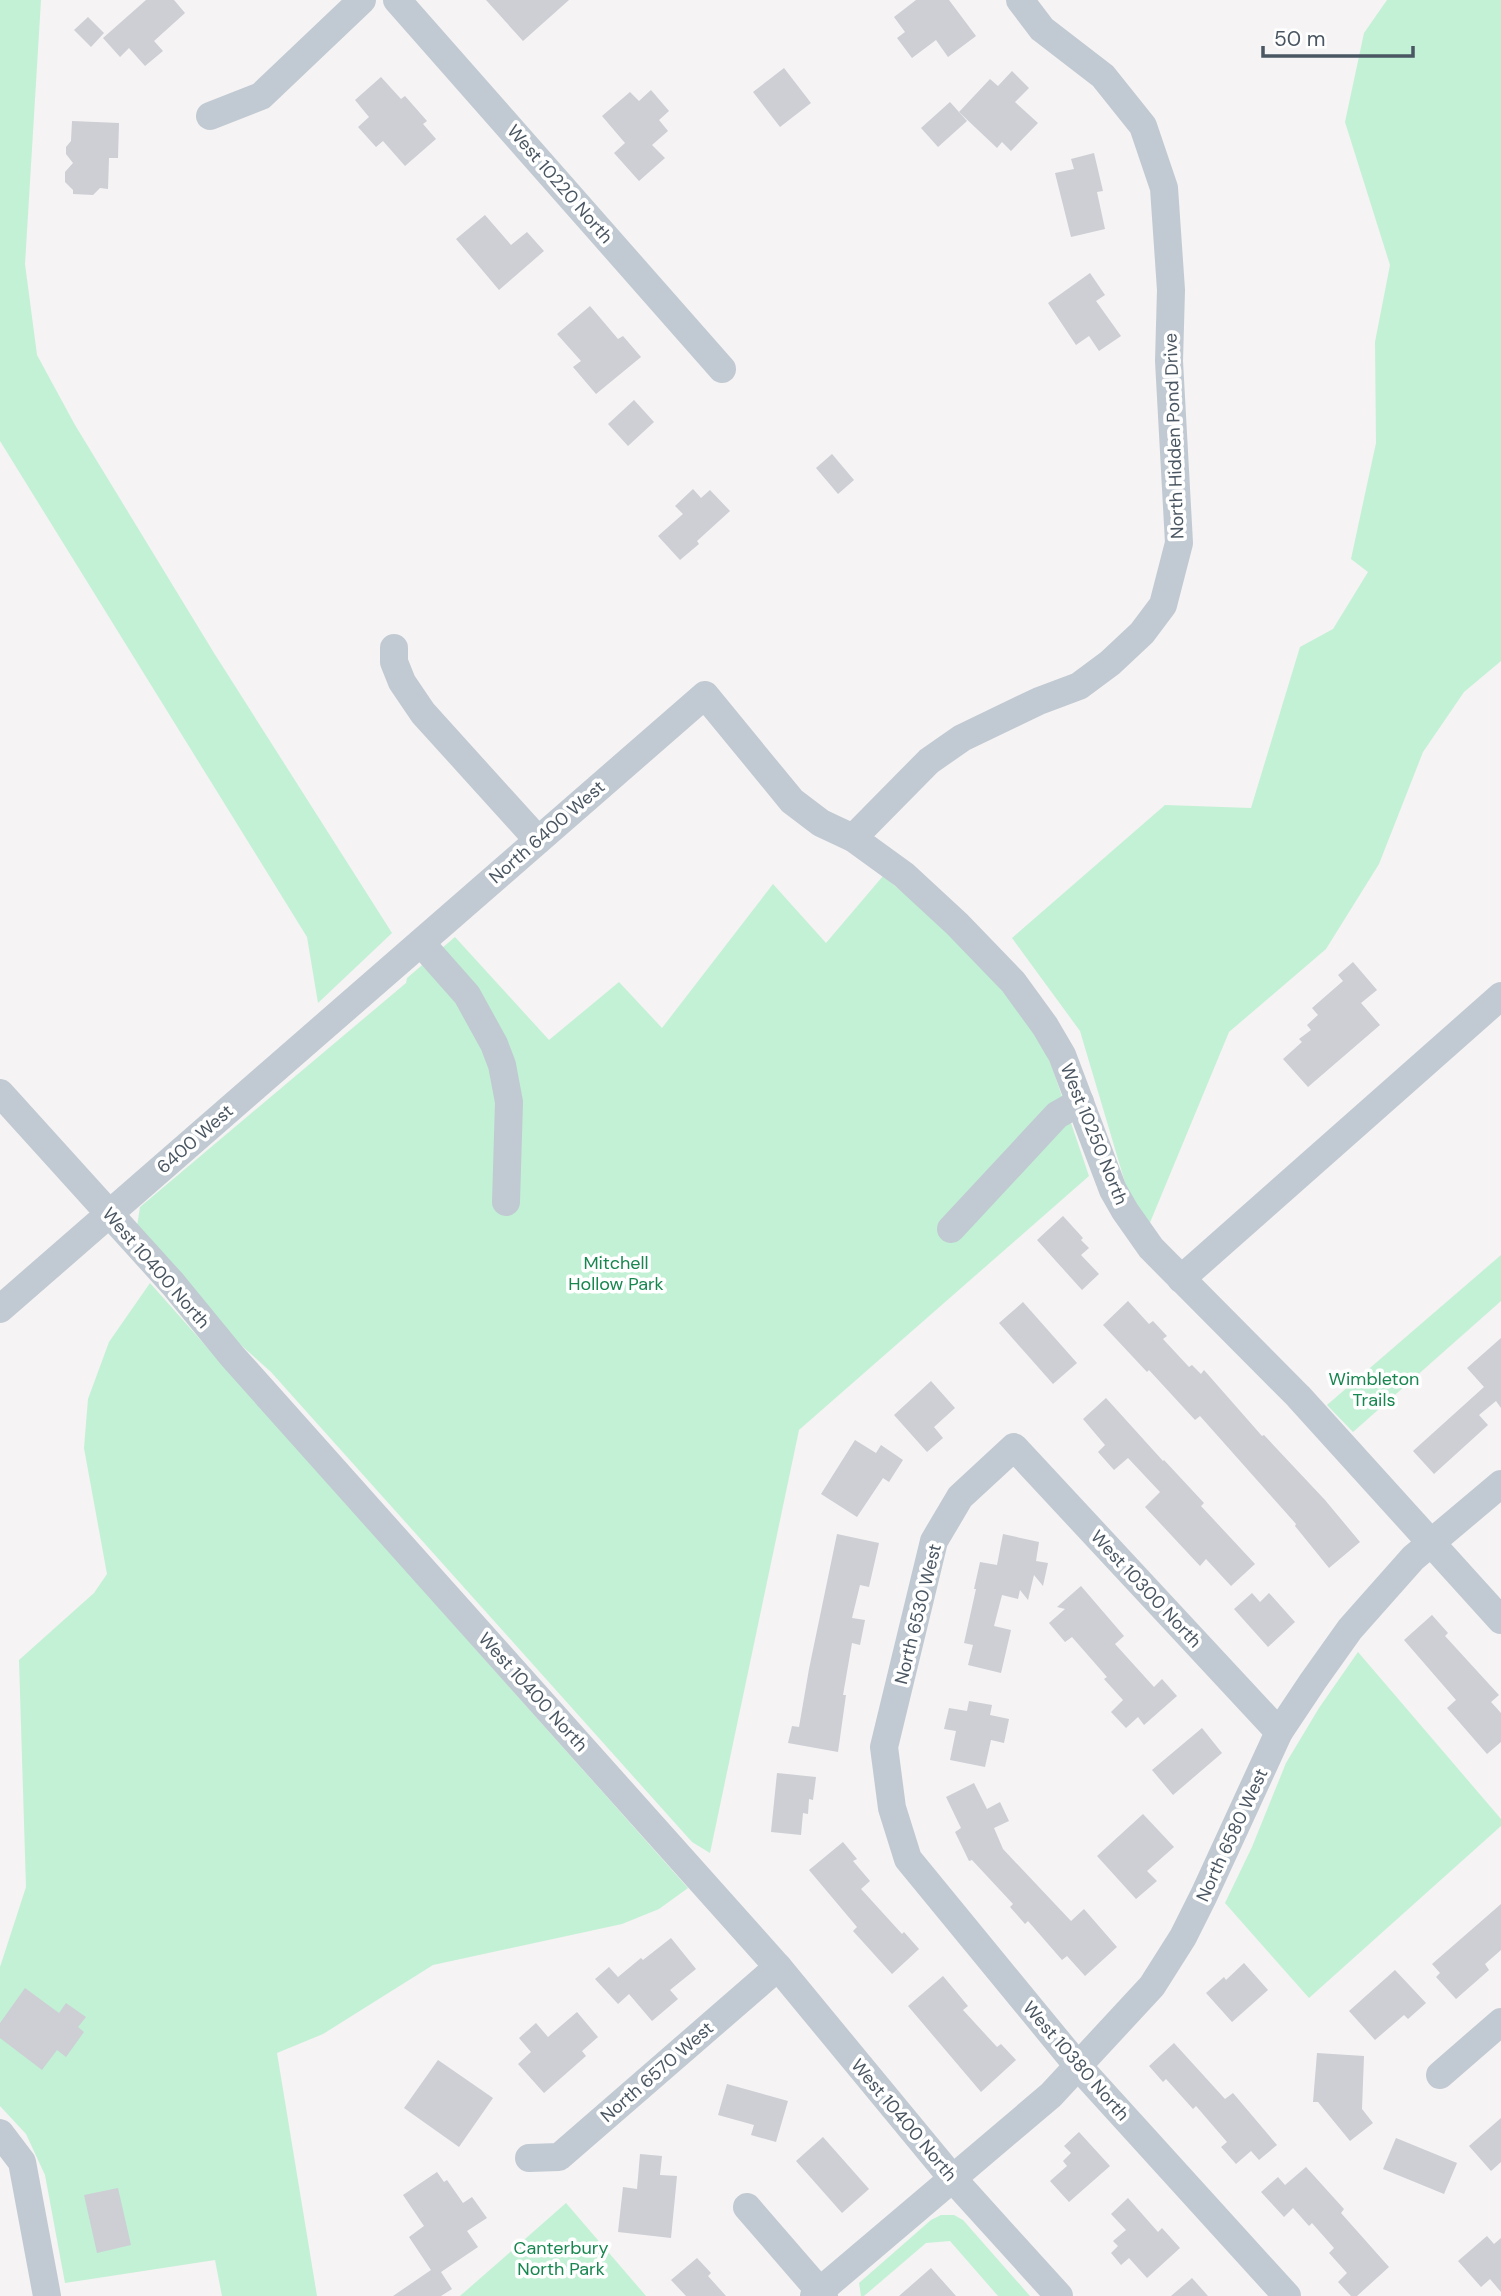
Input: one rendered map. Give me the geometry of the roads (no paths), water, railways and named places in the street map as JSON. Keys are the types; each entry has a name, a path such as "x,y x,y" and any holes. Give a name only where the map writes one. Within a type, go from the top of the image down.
{"street":[{"path":"210,116 261,96 362,0"},
{"name":"West 10220 North","path":"397,0 722,369"},
{"name":"North Hidden Pond Drive","path":"853,838 929,761 962,738 1039,701 1079,686 1110,663 1142,633 1163,605 1179,543 1169,361 1171,290 1164,188 1143,126 1103,76 1042,29 1020,0"},
{"path":"394,648 394,662 402,682 423,713 538,840"},
{"name":"West 10250 North","path":"705,695 792,801 821,823 853,838 904,875 957,923 1013,982 1062,1055 1103,1168 1125,1211 1151,1248 1298,1396 1501,1620"},
{"name":"North 6400 West","path":"390,969 705,695"},
{"path":"421,943 467,995 494,1044 502,1065 509,1102 506,1202"},
{"name":"6400 West","path":"0,1309 390,969"},
{"path":"1181,1279 1501,996"},
{"name":"West 10400 North","path":"0,1093 778,1966 953,2179 1059,2296"},
{"path":"951,1229 1057,1115 1080,1102"},
{"name":"West 10300 North","path":"1014,1447 1279,1732"},
{"name":"North 6530 West","path":"892,1808 884,1748 934,1541 960,1497 1014,1447"},
{"name":"North 6580 West","path":"819,2294 1051,2095 1152,1986 1183,1937 1279,1732 1350,1629 1431,1541 1501,1484"},
{"name":"West 10380 North","path":"892,1808 908,1859 1078,2066 1287,2296"},
{"name":"North 6570 West","path":"529,2158 559,2157 778,1966"},
{"path":"1440,2075 1501,2022"},
{"path":"0,2133 22,2162 47,2296"},
{"path":"747,2207 819,2294"}],"park label":[{"name":"Mitchell Hollow Park","path":"616,1273"},
{"name":"Wimbleton Trails","path":"1374,1389"},
{"name":"Canterbury North Park","path":"561,2258"}]}
